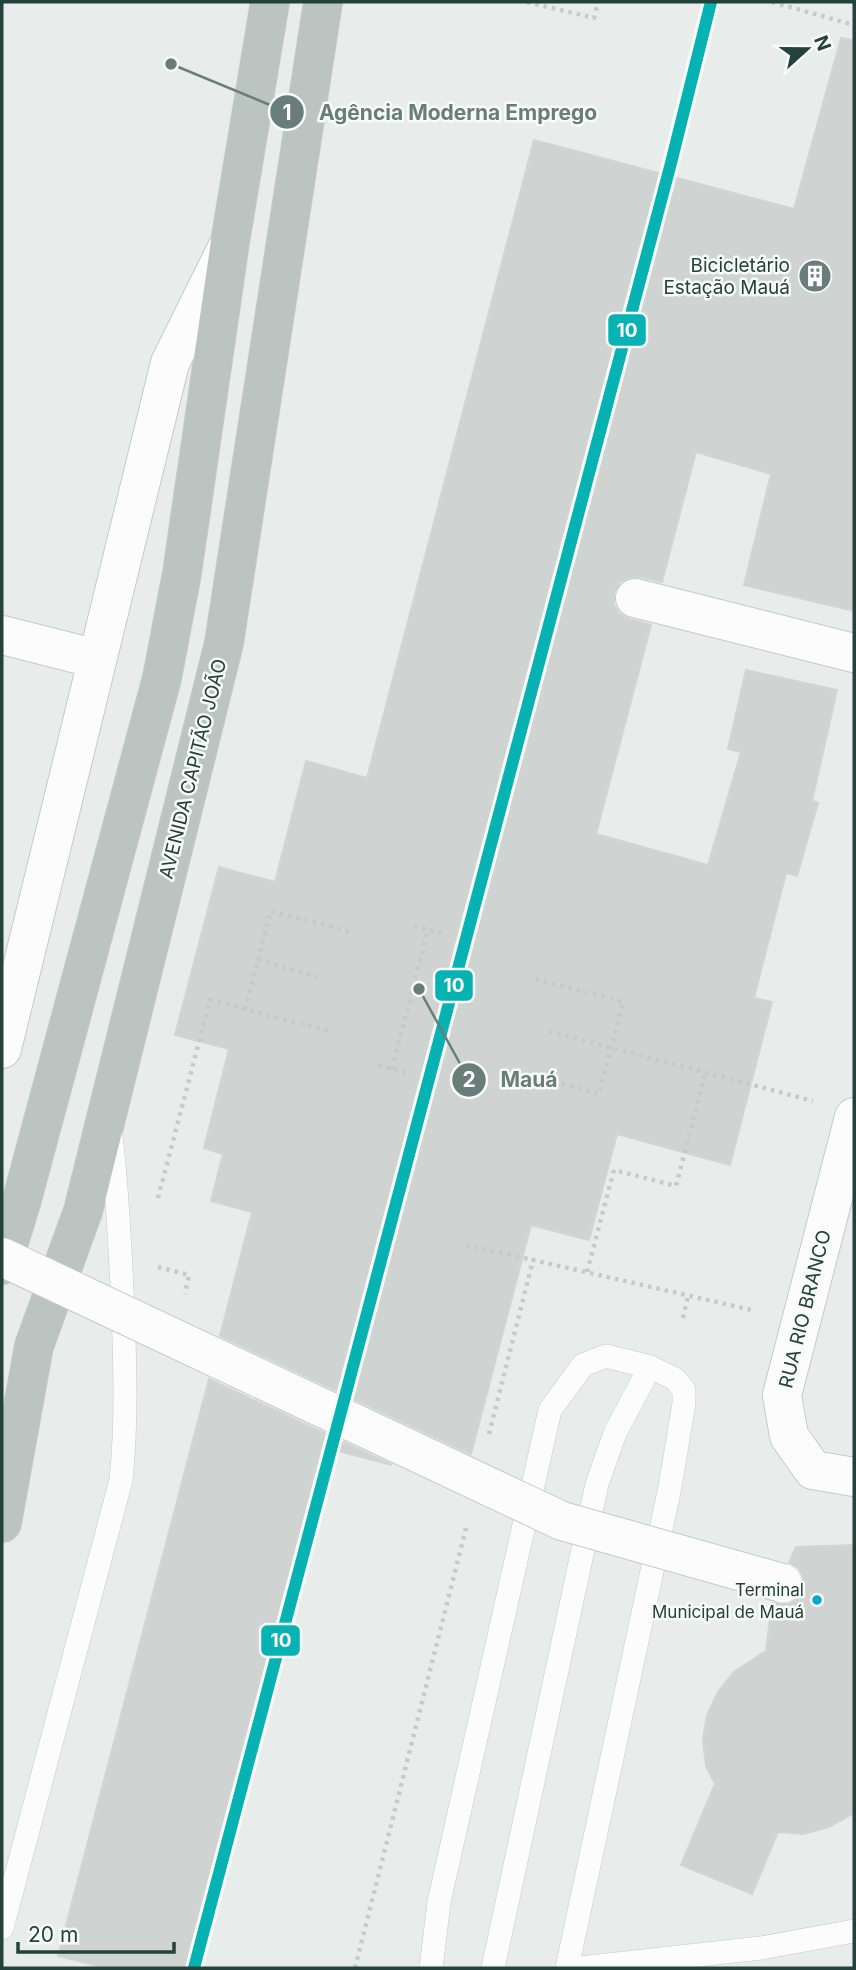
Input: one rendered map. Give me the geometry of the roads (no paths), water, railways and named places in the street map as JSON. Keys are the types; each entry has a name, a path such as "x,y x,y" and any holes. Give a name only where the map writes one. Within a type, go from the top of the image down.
{"highway":[{"path":"2,1265 162,678 182,573 230,242 270,2"},
{"name":"AVENIDA CAPITÃO JOÃO","path":"2,1523 34,1346 83,1211 224,643 323,2"},
{"path":"2,1409 34,1346"}],"street":[{"path":"2,1049 170,363 230,242"},
{"path":"635,598 854,653"},
{"path":"7,636 97,659"},
{"name":"RUA RIO BRANCO","path":"846,1476 813,1470 799,1453 789,1436 782,1395 854,1117"},
{"path":"2,1257 562,1521 782,1583"}],"lane":[{"path":"2,1928 121,1480 126,1399 118,1197 107,1111"},
{"path":"431,1968 439,1902 550,1410 583,1365 606,1356 650,1367 675,1379 684,1390 684,1403 670,1487 567,1968"},
{"path":"493,1968 597,1484 615,1433 650,1367"},
{"path":"581,1968 761,1948 854,1931"}],"place":[{"name":"Agência Moderna Emprego","path":"171,64"},
{"name":"Bicicletário Estação Mauá","path":"815,276"},
{"name":"Mauá","path":"419,989"},
{"name":"Terminal Municipal de Mauá","path":"817,1600"}]}
